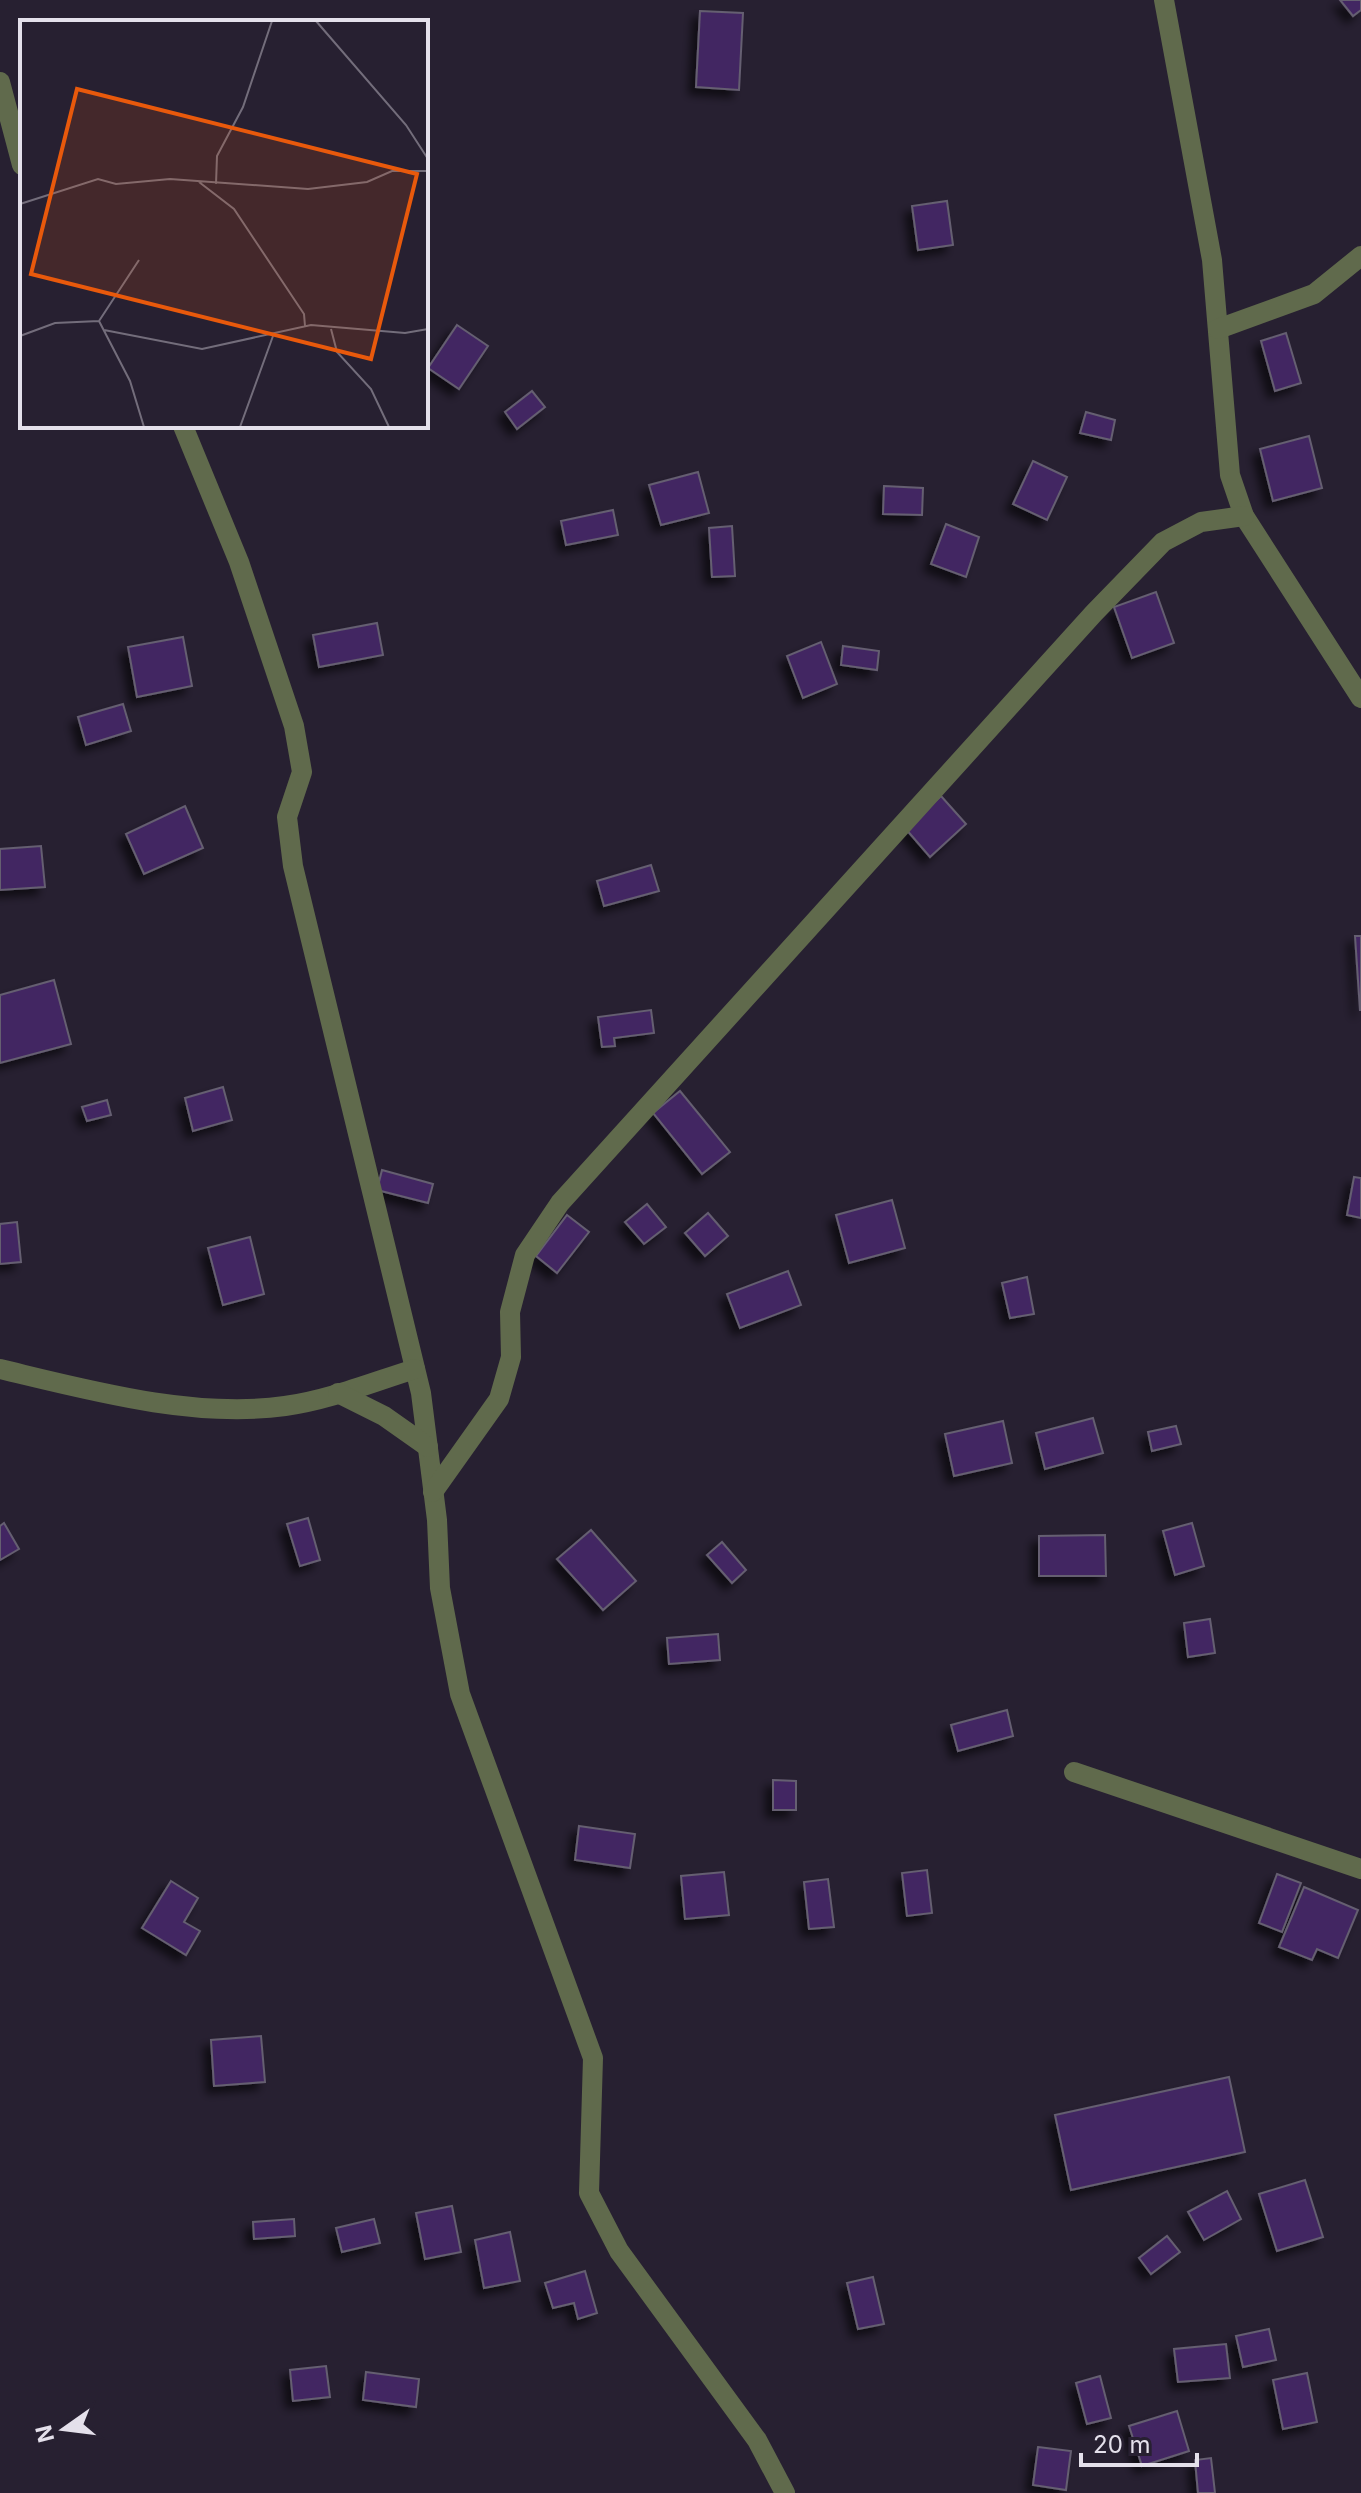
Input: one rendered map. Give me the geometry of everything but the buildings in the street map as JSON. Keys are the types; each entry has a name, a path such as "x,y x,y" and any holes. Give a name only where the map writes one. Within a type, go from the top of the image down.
{"street":[{"path":"1164,0 1212,260 1230,475 1244,516 1361,698"},
{"path":"0,82 20,157"},
{"path":"1218,329 1314,294 1361,256"},
{"path":"184,428 239,562 294,726 302,772 287,817 293,866 415,1369 428,1447 440,1588 460,1694 593,2058 589,2193 619,2251 757,2440 785,2493"},
{"path":"433,1492 499,1399 511,1357 510,1312 525,1255 560,1203 1083,625 1163,542 1201,522 1244,516"},
{"path":"0,1369 104,1393 224,1409 285,1406 415,1369"},
{"path":"338,1393 384,1416 428,1447"},
{"path":"1074,1772 1361,1869"}]}
